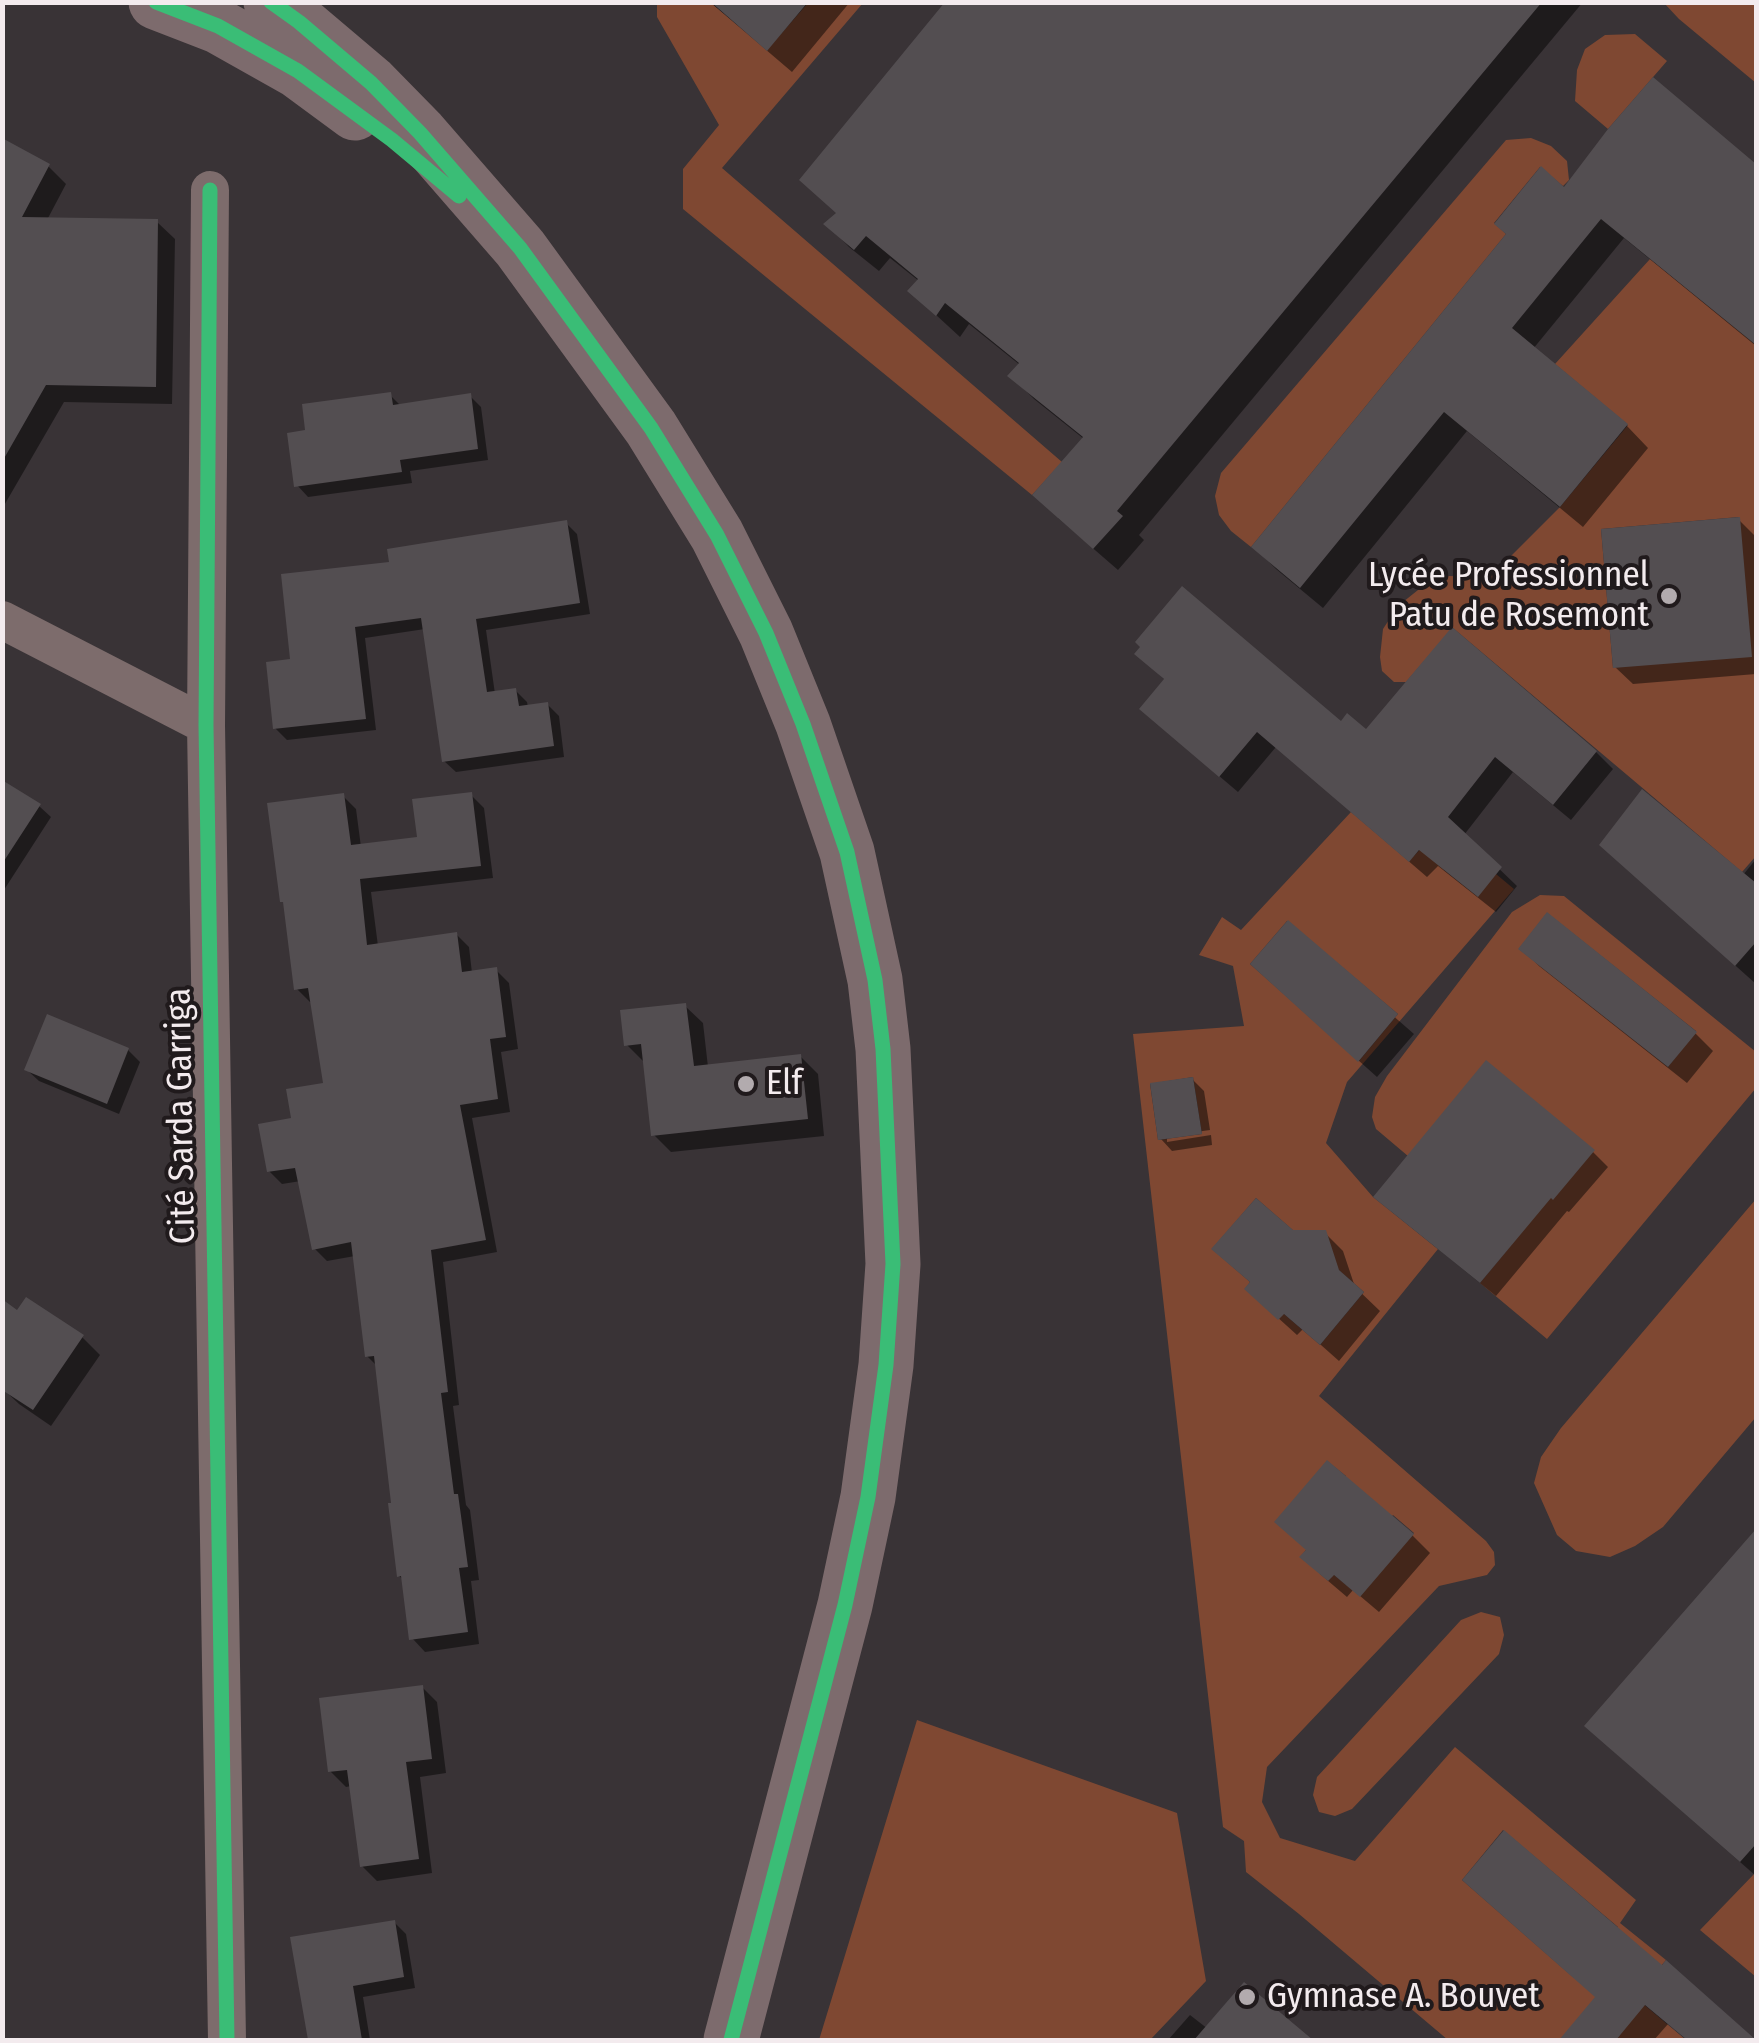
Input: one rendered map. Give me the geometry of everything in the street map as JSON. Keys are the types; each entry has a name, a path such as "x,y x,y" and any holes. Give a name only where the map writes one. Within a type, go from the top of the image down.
{"main road":[{"path":"156,2 218,26 298,71 392,140 520,248"},
{"path":"271,2 371,83 420,133 520,248 651,428 717,535 766,633 803,724 847,852 881,1032 893,1264 886,1365 868,1497 832,1656 731,2040"}],"street":[{"name":"Cité Sarda Garriga","path":"210,190 206,725 227,2040"},
{"path":"2,620 206,725"}],"shaded area":[{"path":"657,3 711,3 767,50 808,3 863,3 722,168 1062,462 1032,495 683,209 683,169 719,125 657,17"},
{"path":"1664,3 1756,3 1756,83 1679,19"},
{"path":"1635,34 1667,61 1608,129 1575,101 1577,70 1585,49 1605,35"},
{"path":"1531,138 1551,146 1567,161 1569,180 1563,186 1540,167 1494,223 1506,234 1251,547 1219,515 1215,496 1221,473 1506,140"},
{"path":"1650,259 1756,345 1756,856 1742,872 1453,628 1406,682 1394,682 1382,671 1383,629 1398,606 1418,590 1449,576 1490,577 1560,507 1628,425 1555,364","holes":["1739,517 1613,668 1601,529"]},
{"path":"1351,812 1409,861 1437,832 1444,870 1477,896 1496,874 1514,889 1347,1082 1326,1143 1373,1197 1438,1249 1319,1396 1486,1541 1494,1552 1495,1565 1487,1575 1439,1586 1267,1767 1262,1802 1280,1838 1355,1861 1455,1747 1636,1900 1620,1923 1666,1960 1635,1997 1686,2040 1448,2040 1246,1872 1244,1841 1223,1827 1133,1034 1244,1026 1233,966 1199,955 1222,917 1241,930","holes":["1287,921 1398,1014 1359,1061 1250,964","1193,1077 1202,1134 1158,1140 1150,1084","1256,1198 1364,1292 1320,1345 1284,1314 1245,1289 1250,1282 1212,1249","1327,1461 1346,1476 1334,1491 1380,1530 1393,1515 1414,1533 1360,1596 1334,1575 1300,1557 1306,1550","1503,1830 1618,1927 1574,1978 1462,1880"]},
{"path":"1540,895 1564,896 1756,1052 1756,1088 1547,1339 1480,1283 1512,1244 1376,1129 1372,1117 1375,1097 1387,1076 1512,912","holes":["1547,913 1696,1031 1668,1067 1519,949"]},
{"path":"1756,1199 1756,1417 1663,1527 1610,1557 1576,1551 1557,1535 1534,1483 1541,1457 1561,1428"},
{"path":"1481,1612 1500,1617 1504,1635 1499,1654 1352,1809 1335,1816 1319,1812 1313,1795 1317,1777 1461,1620"},
{"path":"917,1720 1177,1813 1206,1981 1150,2040 819,2040"},
{"path":"1756,1872 1756,1977 1700,1930"}],"building":[{"path":"711,2 808,2 767,51"},
{"path":"945,2 1542,2 1117,511 1123,516 1093,549 1032,495 1083,437 1007,376 1019,363 945,303 936,316 907,291 918,279 866,236 854,250 823,224 836,213 799,180"},
{"path":"1653,77 1756,164 1756,345 1601,219 1512,328 1628,424 1560,507 1444,412 1300,588 1251,547 1506,234 1494,224 1541,166 1564,187"},
{"path":"2,138 50,164 22,217 158,219 156,387 46,385 2,462"},
{"path":"391,392 393,405 471,393 478,449 400,460 402,472 294,487 287,433 305,430 302,404"},
{"path":"1740,517 1752,657 1613,668 1601,529"},
{"path":"567,520 580,603 476,619 487,692 516,688 519,706 548,702 554,746 442,762 421,618 355,627 366,719 273,729 266,662 290,659 281,574 389,562 387,549"},
{"path":"1182,586 1341,721 1347,713 1366,729 1452,627 1597,751 1553,805 1495,757 1448,817 1502,867 1478,897 1419,850 1409,862 1257,732 1219,777 1139,709 1164,679 1134,654 1140,647 1135,642"},
{"path":"2,780 41,804 2,864"},
{"path":"1642,789 1756,883 1756,942 1735,966 1599,845"},
{"path":"472,792 481,866 360,879 367,945 457,932 462,972 497,967 506,1037 490,1039 498,1099 460,1105 486,1240 431,1250 448,1392 441,1393 468,1567 459,1568 468,1632 409,1640 401,1576 397,1577 374,1356 365,1357 351,1242 312,1250 295,1168 267,1172 258,1124 291,1118 286,1089 323,1083 308,988 294,990 267,803 344,793 351,845 417,837 412,799"},
{"path":"1547,912 1697,1032 1668,1067 1518,949"},
{"path":"1288,920 1398,1014 1358,1062 1250,964"},
{"path":"686,1003 694,1066 801,1054 808,1119 651,1136 641,1044 624,1046 620,1010"},
{"path":"47,1014 129,1048 107,1104 24,1070"},
{"path":"1486,1060 1595,1150 1480,1283 1373,1197"},
{"path":"1193,1077 1202,1134 1158,1140 1150,1083"},
{"path":"1256,1198 1293,1230 1326,1230 1339,1270 1364,1292 1320,1345 1284,1314 1278,1320 1244,1289 1250,1282 1211,1249"},
{"path":"26,1297 84,1335 33,1410 2,1390 2,1299 17,1310"},
{"path":"1327,1460 1414,1534 1360,1597 1334,1575 1328,1581 1299,1557 1306,1550 1274,1522"},
{"path":"1756,1529 1756,1844 1740,1862 1584,1726"},
{"path":"423,1685 432,1759 406,1762 419,1859 360,1867 347,1770 328,1772 319,1698"},
{"path":"1504,1830 1662,1965 1666,1960 1756,2040 1687,2040 1645,2005 1616,2040 1559,2040 1595,1997 1462,1880"},
{"path":"395,1920 404,1977 353,1986 362,2040 308,2040 290,1937"},
{"name":"Gymnase A. Bouvet","path":"1244,1982 1313,2040 1194,2040"}],"cycle path":[{"path":"156,2 218,26 298,71 392,140 459,196"},
{"path":"271,2 371,83 420,133 520,248 651,428 717,535 766,633 803,724 847,852 875,980 883,1049 893,1264 886,1365 868,1497 845,1605 731,2040"},
{"path":"210,190 206,725 227,2040"}],"place":[{"name":"Lycée Professionnel Patu de Rosemont","path":"1669,596"},
{"name":"Elf","path":"746,1084"},
{"name":"Gymnase A. Bouvet","path":"1247,1997"}]}
